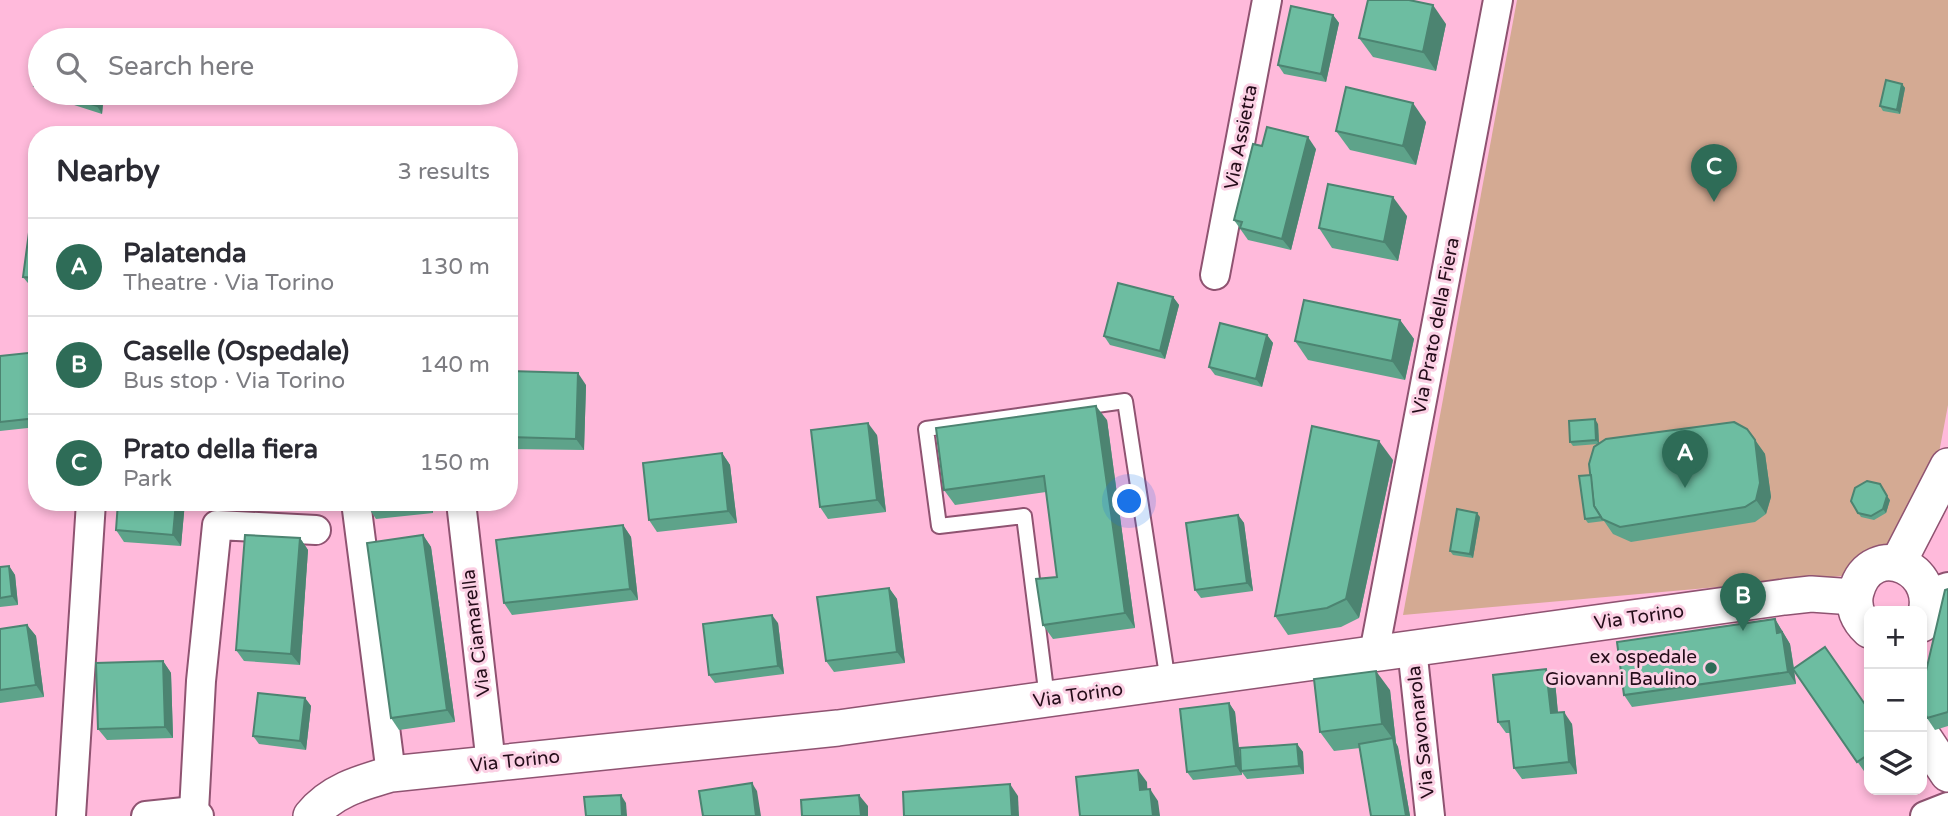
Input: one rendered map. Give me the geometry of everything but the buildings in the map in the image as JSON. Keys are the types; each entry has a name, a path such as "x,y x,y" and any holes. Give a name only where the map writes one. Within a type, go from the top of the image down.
{"street":[{"name":"Via Assietta","path":"1215,275 1267,0"},
{"name":"Via Prato della Fiera","path":"1374,653 1498,0"},
{"path":"1898,563 1948,466"},
{"path":"71,816 90,511"},
{"path":"357,511 391,774"},
{"name":"Via Ciamarella","path":"462,511 491,764"},
{"path":"146,816 197,813 201,681 217,525 316,530"},
{"path":"1864,624 1855,610 1857,586 1864,575 1881,564 1898,563 1919,573 1933,601"},
{"name":"Via Torino","path":"311,816 318,807 349,786 391,774 838,728 1811,594 1854,597"},
{"name":"Via Savonarola","path":"1412,648 1430,816"},
{"path":"1927,742 1945,766"},
{"path":"1925,816 1948,807"}],"lane":[{"path":"1047,699 1024,516 939,526 926,429 1125,401 1168,682"}],"shaded area":[{"path":"1517,0 1948,0 1948,405 1939,453 1888,547 1842,576 1403,615"}],"place":[{"name":"Prato della fiera","path":"1714,202"},
{"name":"Palatenda","path":"1685,488"},
{"name":"Caselle (Ospedale)","path":"1743,631"},
{"name":"ex ospedale Giovanni Baulino","path":"1711,668"}]}
